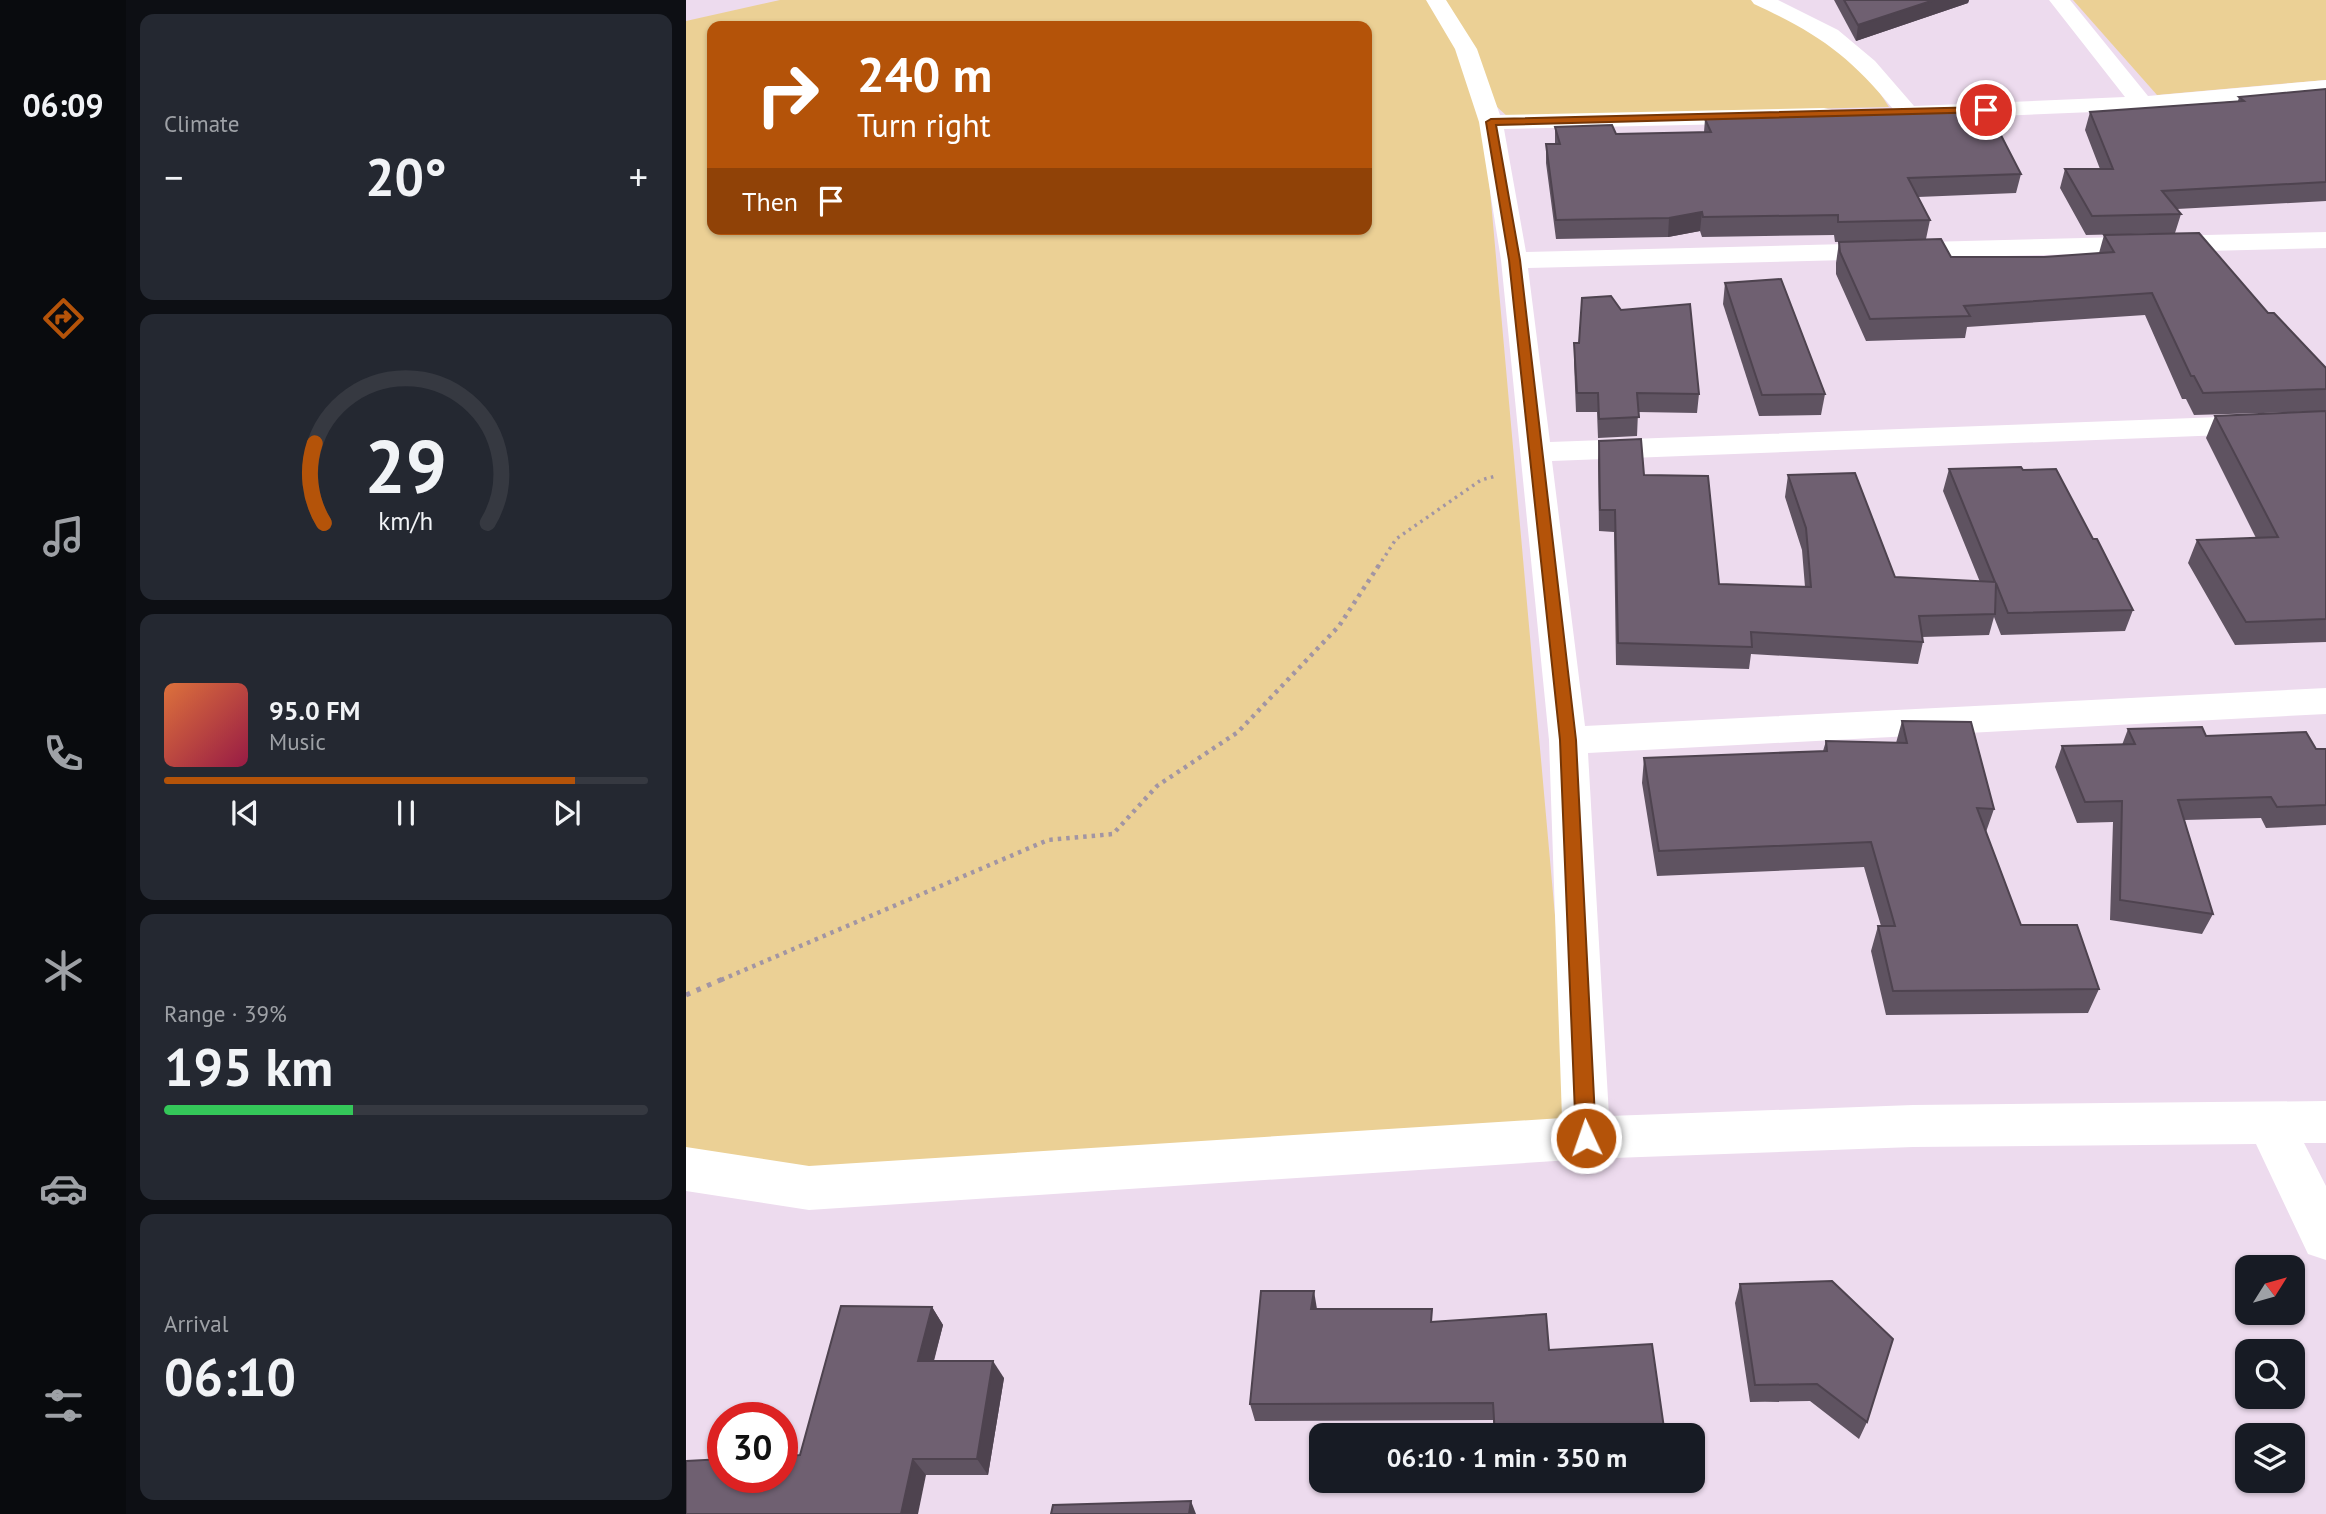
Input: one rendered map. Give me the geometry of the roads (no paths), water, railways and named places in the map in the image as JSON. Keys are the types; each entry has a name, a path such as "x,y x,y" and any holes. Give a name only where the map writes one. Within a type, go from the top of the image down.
{"street":[{"path":"1436,0 1466,50 1491,122 1514,260 1568,740 1586,1138"},
{"path":"1761,0 1810,22 1839,40 1878,76 1880,114"},
{"path":"2059,0 2142,103"},
{"path":"1491,122 1880,114 2142,103 2326,87"},
{"path":"1514,260 2326,240"},
{"path":"1536,459 2326,422"},
{"path":"1568,740 2326,701"},
{"path":"686,1169 809,1188 1586,1138 1913,1126 2326,1122"},
{"path":"2270,1124 2326,1237"}]}
